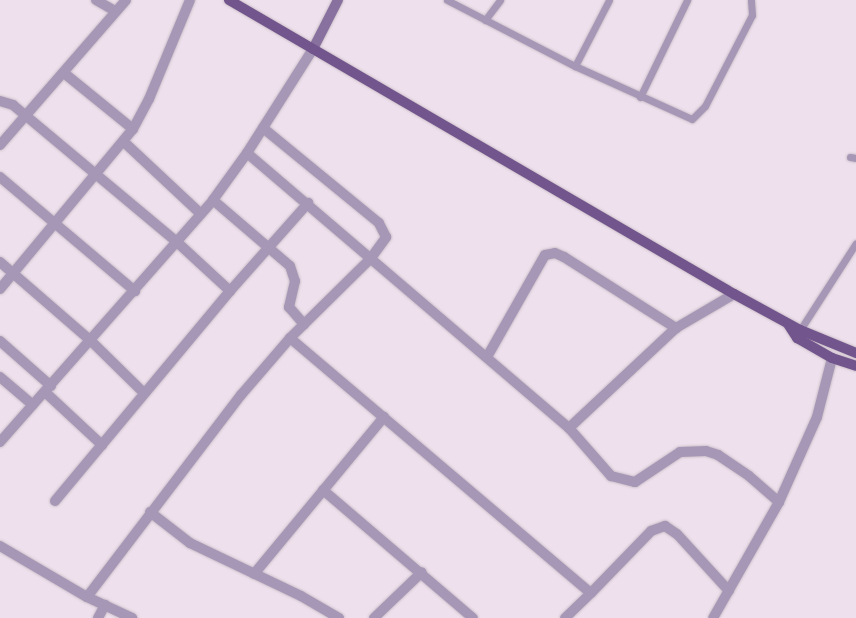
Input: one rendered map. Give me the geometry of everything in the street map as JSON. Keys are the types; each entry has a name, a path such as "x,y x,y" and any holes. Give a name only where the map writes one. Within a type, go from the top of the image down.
{"main road":[{"path":"313,49 338,0"},
{"path":"233,1 734,294 800,330 856,353"},
{"path":"788,324 797,338 832,358 856,366"}],"street":[{"path":"96,0 115,11"},
{"path":"0,145 126,0"},
{"path":"0,289 56,224 133,129 149,99 190,0"},
{"path":"0,442 178,243 213,200 247,153 313,49"},
{"path":"64,73 133,129"},
{"path":"0,101 13,105 178,243 230,291"},
{"path":"87,597 194,452 290,338 371,258 386,237 379,223 263,128"},
{"path":"124,142 201,214"},
{"path":"247,153 308,203 569,428 603,469 621,480 635,482 646,477 680,452 706,450 718,455 750,476 779,502"},
{"path":"0,177 135,291"},
{"path":"213,200 270,247 294,272 289,307 304,324"},
{"path":"56,501 230,291 308,203"},
{"path":"487,357 536,266 545,255 550,254 564,256 676,328"},
{"path":"0,262 90,340 144,394"},
{"path":"569,428 676,328 734,294"},
{"path":"290,338 591,592"},
{"path":"0,341 102,445"},
{"path":"713,618 779,502 817,417 832,358"},
{"path":"0,377 33,405"},
{"path":"254,574 384,417"},
{"path":"323,490 422,572 473,618"},
{"path":"150,512 190,543 339,618"},
{"path":"565,618 651,531 665,526 677,534 729,591"},
{"path":"0,546 87,597 132,618"},
{"path":"374,618 422,572"},
{"path":"98,618 105,605"}],"lane":[{"path":"447,0 575,66 684,117 697,117 752,15 752,0"},
{"path":"486,20 500,0"},
{"path":"575,66 609,0"},
{"path":"640,97 686,0"},
{"path":"800,330 856,243"}]}
